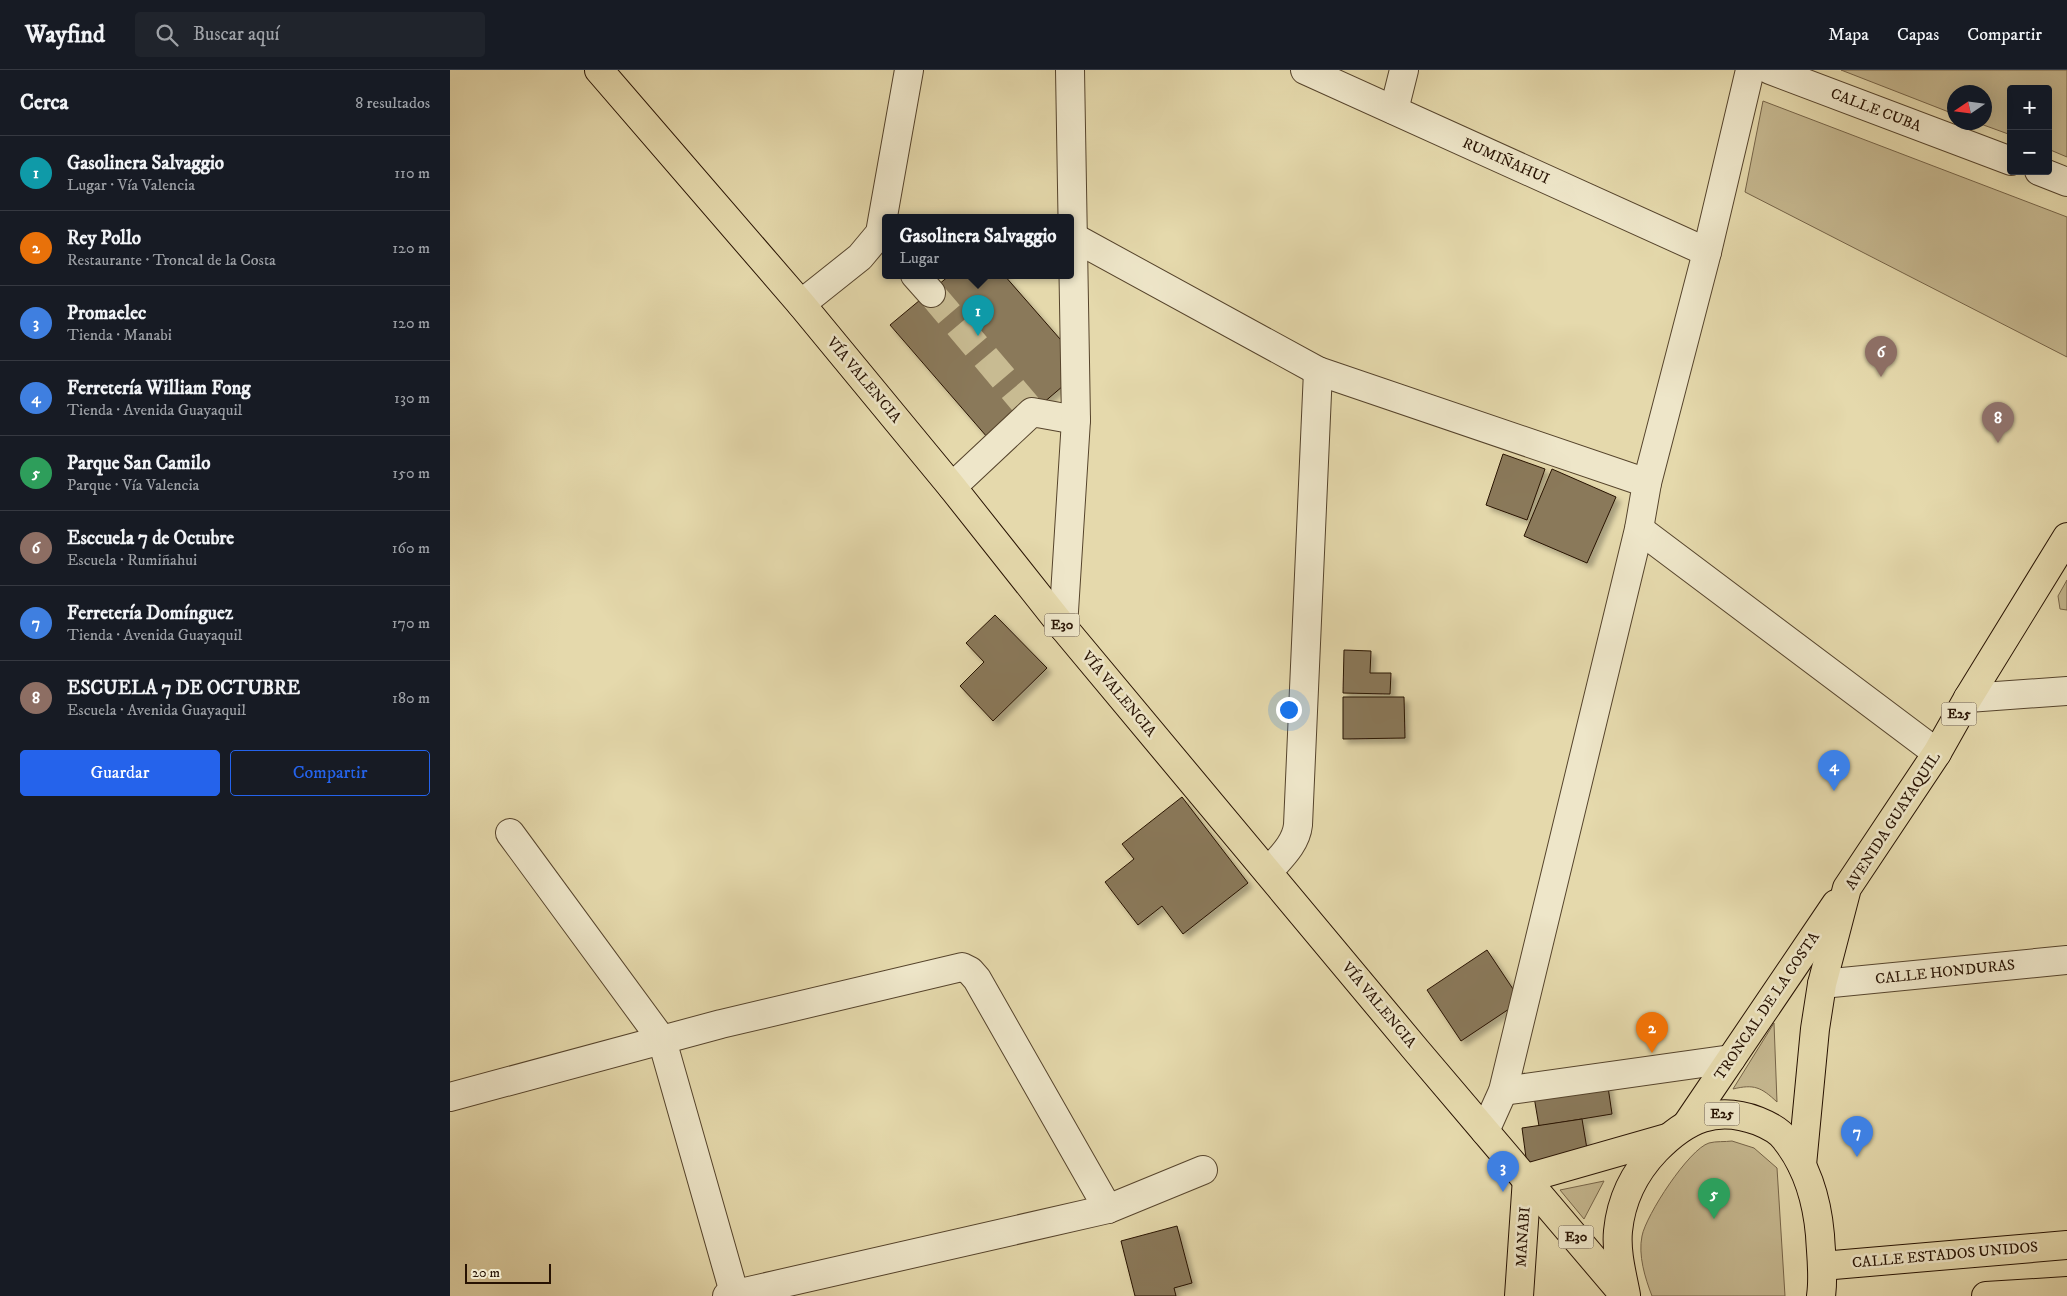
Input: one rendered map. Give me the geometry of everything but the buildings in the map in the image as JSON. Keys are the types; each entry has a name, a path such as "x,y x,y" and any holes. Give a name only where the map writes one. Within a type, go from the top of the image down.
{"main road":[{"name":"VÍA VALENCIA","path":"599,70 801,304 952,487 1063,627 1626,1296"},
{"name":"AVENIDA GUAYAQUIL","path":"1802,1165 1813,1046 1822,984 1847,888 1937,753 1968,698 2067,537"},
{"name":"TRONCAL DE LA COSTA","path":"1678,1131 1731,1059 1847,888"},
{"name":"E25","path":"1626,1296 1619,1263 1618,1232 1623,1203 1633,1181 1648,1158 1678,1131 1706,1116 1724,1113 1748,1117 1768,1124 1786,1138 1802,1165 1812,1188 1818,1212 1822,1266 1821,1296"},
{"path":"1527,1178 1678,1131"},
{"name":"MANABI","path":"1519,1296 1527,1178"},
{"name":"CALLE ESTADOS UNIDOS","path":"1822,1266 2067,1245"},
{"path":"1986,1296 2067,1291"}],"street":[{"path":"886,214 908,70"},
{"path":"1070,70 1073,214"},
{"name":"RUMIÑAHUI","path":"1305,70 1707,252"},
{"path":"1394,110 1404,70"},
{"path":"1486,1131 1503,1091 1639,530 1646,483 1707,252 1750,70"},
{"name":"CALLE CUBA","path":"1770,70 2007,159"},
{"path":"2049,175 2067,182"},
{"path":"801,304 882,237"},
{"path":"1074,238 1318,371 1646,483"},
{"path":"1063,627 1076,420 1074,279"},
{"path":"1268,872 1290,847 1296,836 1298,825 1318,371"},
{"path":"952,487 1032,412 1076,420"},
{"path":"1639,530 1937,753"},
{"path":"1968,698 2067,691"},
{"path":"510,833 662,1040 732,1295 1108,1209 1203,1170"},
{"name":"CALLE HONDURAS","path":"1822,984 2067,960"},
{"path":"450,1096 721,1024 962,967 970,971 977,979 1108,1209"},
{"path":"1503,1091 1731,1059"}],"shaded area":[{"path":"1841,70 2067,70 2067,157 2052,151 2052,85 2007,85 2007,134 1992,128 1992,85 1947,85 1947,111"},
{"path":"1763,101 2067,217 2067,357 1745,192"},
{"path":"2067,580 2067,610 2060,609 2058,596"},
{"path":"1774,1023 1777,1102 1757,1088 1733,1089"},
{"path":"1732,1141 1754,1148 1777,1168 1785,1296 1652,1296 1645,1274 1641,1251 1642,1236 1651,1213 1680,1170 1701,1148 1712,1142"},
{"path":"1604,1181 1584,1219 1560,1190"}],"tunnel":[{"path":"931,293 1032,412"}],"place":[{"name":"Gasolinera Salvaggio","path":"978,336"},
{"name":"Esccuela 7 de Octubre","path":"1881,377"},
{"name":"ESCUELA 7 DE OCTUBRE","path":"1998,443"},
{"name":"Ferretería William Fong","path":"1834,791"},
{"name":"Rey Pollo","path":"1652,1053"},
{"name":"Ferretería Domínguez","path":"1857,1157"},
{"name":"Promaelec","path":"1503,1192"},
{"name":"Parque San Camilo","path":"1714,1219"}]}
